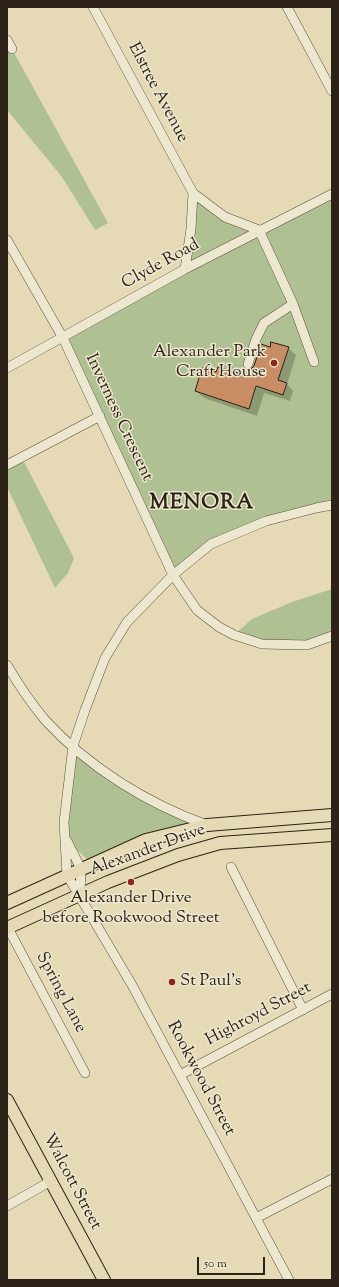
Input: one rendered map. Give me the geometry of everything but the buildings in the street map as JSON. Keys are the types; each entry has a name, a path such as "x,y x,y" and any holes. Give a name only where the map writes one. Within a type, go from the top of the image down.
{"main road":[{"name":"Alexander Drive","path":"7,903 146,840 207,825 332,815"},
{"name":"Alexander Drive","path":"7,928 80,895 178,855 220,843 332,835"},
{"name":"Walcott Street","path":"7,1100 104,1280"}],"street":[{"name":"Elstree Avenue","path":"93,7 193,193 225,217 259,230"},
{"path":"287,7 331,86"},
{"path":"7,40 12,49"},
{"path":"184,269 191,229 193,193"},
{"name":"Clyde Road","path":"7,368 184,269 332,194"},
{"path":"259,230 293,304 314,362"},
{"name":"Inverness Crescent","path":"7,240 63,338 174,575 197,610 219,627 234,635 262,644 307,645 332,636"},
{"path":"248,364 256,339 264,323 293,304"},
{"path":"7,465 100,416"},
{"path":"67,875 64,822 73,746 105,658 127,622 174,575 211,544 266,521 332,505"},
{"path":"7,665 21,688 46,720 73,746 120,782 181,816 207,825"},
{"path":"66,840 81,869 80,895"},
{"path":"231,867 303,1010"},
{"name":"Rookwood Street","path":"67,875 132,984 256,1218 285,1279"},
{"name":"Spring Lane","path":"7,928 85,1073"},
{"name":"Highroyd Street","path":"180,1075 332,994"},
{"path":"256,1218 332,1179"},
{"path":"7,1206 51,1181"}],"green space":[{"path":"12,49 108,223 95,230 62,177 7,110 7,52"},
{"path":"193,193 225,217 259,230 332,194 332,505 316,508 211,544 173,575 63,338 185,269"},
{"path":"22,458 74,558 68,573 55,588 7,487 7,465"},
{"path":"332,589 332,636 307,645 262,644 234,635 252,619 292,602"},
{"path":"73,746 120,783 207,825 88,860 66,840"}],"place":[{"name":"Alexander Park Craft House","path":"274,363"},
{"name":"Alexander Drive before Rookwood Street","path":"131,882"},
{"name":"St Paul's","path":"172,982"}],"district":[{"name":"MENORA","path":"202,504"}]}
